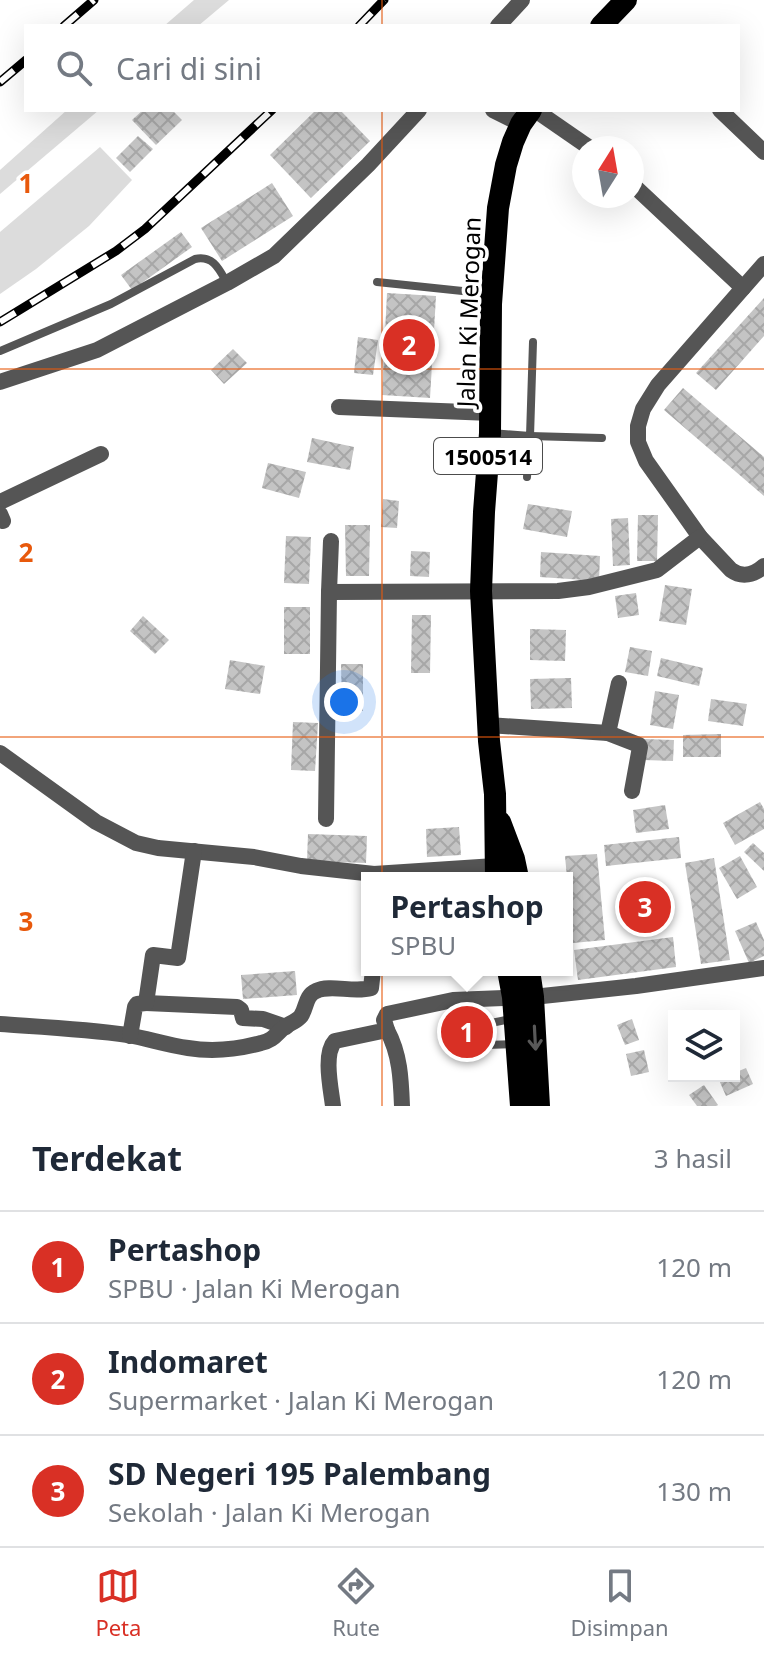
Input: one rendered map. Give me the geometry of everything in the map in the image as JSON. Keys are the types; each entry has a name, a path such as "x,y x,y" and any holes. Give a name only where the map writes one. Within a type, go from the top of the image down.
{"highway":[{"path":"603,24 626,0"},
{"name":"Jalan Ki Merogan","path":"496,872 481,591 490,423 492,294 498,208 506,165 513,142 529,115"},
{"name":"Jalan Ki Merogan","path":"495,809 517,872"},
{"path":"510,976 520,1004 526,1104"},
{"path":"526,1104 516,1044 520,1004 527,976"}],"street":[{"path":"500,24 522,0"},
{"path":"0,382 97,350 274,256 368,165 417,112"},
{"path":"507,112 529,115 572,138"},
{"path":"722,112 764,152"},
{"path":"644,195 743,288"},
{"path":"764,264 658,385 643,409 638,426 638,442 646,461 700,537 736,574 754,573 764,566"},
{"path":"339,407 490,423"},
{"path":"0,502 101,454"},
{"path":"329,592 558,591 589,587 657,570 700,537"},
{"path":"326,819 331,541"},
{"path":"608,733 619,683"},
{"path":"488,725 608,733 640,747 632,791"},
{"path":"0,753 96,822 136,843 361,874"},
{"path":"146,1003 153,955 178,958 194,851"},
{"path":"402,1106 400,1065 384,1020 387,1014 453,1000 520,1004 764,968"},
{"path":"0,1024 79,1030 189,1048 222,1049 268,1041 300,1017 313,992 321,989 368,989 372,976"},
{"path":"130,1036 135,1007 146,1003 237,1007 243,1018 263,1019 286,1027"},
{"path":"333,1106 330,1047 335,1041 387,1030"}],"lane":[{"path":"0,351 111,304 195,259 212,261 227,283"},
{"path":"377,282 492,294"},
{"path":"527,477 533,342"},
{"path":"490,423 530,436 602,438"},
{"path":"516,1044 485,1045 479,1042 477,1032 481,1025 520,1004"}],"shaded area":[{"path":"194,0 229,0 200,24 166,24"},
{"path":"65,112 97,112 0,194 0,170"},
{"path":"100,147 132,180 89,226 0,294 0,232"}],"building":[{"path":"141,112 174,112 182,120 156,145 132,120"},
{"path":"314,112 342,112 370,141 311,198 270,155"},
{"path":"138,136 153,149 130,172 116,158"},
{"path":"272,183 293,216 222,261 201,228"},
{"path":"181,232 192,247 132,290 121,275"},
{"path":"387,293 436,296 430,398 382,395"},
{"path":"764,298 764,336 716,390 696,373"},
{"path":"358,337 378,340 373,375 354,373"},
{"path":"233,349 247,363 224,384 211,370"},
{"path":"683,388 764,457 764,496 664,410"},
{"path":"312,438 354,447 350,470 307,462"},
{"path":"268,463 306,472 299,498 262,488"},
{"path":"383,499 399,501 397,528 381,527"},
{"path":"528,504 572,511 567,537 523,529"},
{"path":"638,515 658,515 657,561 637,561"},
{"path":"628,518 630,565 613,566 611,519"},
{"path":"345,525 370,525 369,576 346,576"},
{"path":"286,536 311,537 309,584 284,583"},
{"path":"411,551 430,552 429,577 410,576"},
{"path":"541,552 600,556 599,581 540,577"},
{"path":"665,585 692,589 686,625 659,621"},
{"path":"636,593 639,615 618,618 615,596"},
{"path":"284,607 310,607 310,654 284,654"},
{"path":"412,615 431,615 430,673 411,673"},
{"path":"143,616 169,640 155,654 130,631"},
{"path":"530,629 566,630 565,661 530,660"},
{"path":"630,647 652,651 648,676 625,672"},
{"path":"661,658 703,668 699,686 657,676"},
{"path":"230,660 265,666 260,694 225,689"},
{"path":"341,664 363,664 363,711 342,711"},
{"path":"571,678 572,708 531,709 530,679"},
{"path":"655,691 679,695 673,729 650,725"},
{"path":"711,699 747,704 743,726 708,721"},
{"path":"293,722 318,723 315,771 291,770"},
{"path":"721,734 721,757 683,757 683,735"},
{"path":"645,739 674,740 673,761 644,760"},
{"path":"760,802 764,809 764,829 735,845 723,823"},
{"path":"665,805 669,829 636,833 633,810"},
{"path":"459,827 461,855 427,857 426,829"},
{"path":"308,834 367,836 366,863 307,861"},
{"path":"679,837 681,858 606,866 604,845"},
{"path":"753,843 764,853 764,871 744,852"},
{"path":"597,854 605,940 573,943 573,872 566,872 565,856"},
{"path":"740,856 757,887 737,899 719,868"},
{"path":"714,858 730,960 701,964 685,863"},
{"path":"756,922 764,940 764,956 749,963 735,931"},
{"path":"673,937 676,967 578,980 574,950"},
{"path":"295,971 297,995 243,999 241,975"},
{"path":"632,1019 639,1040 625,1045 617,1025"},
{"path":"472,1028 474,1044 459,1046 458,1029"},
{"path":"644,1050 649,1072 631,1076 626,1054"},
{"path":"746,1068 753,1084 726,1096 720,1082 740,1082 740,1070"},
{"path":"704,1085 718,1105 697,1106 689,1095"}],"railway":[{"path":"66,24 94,0"},
{"path":"361,24 384,0"},
{"path":"0,82 24,62"},
{"path":"0,322 116,251 145,229 270,112"}],"place":[{"name":"Indomaret","path":"409,345"},
{"name":"SD Negeri 195 Palembang","path":"645,907"},
{"name":"Pertashop","path":"467,1032"}]}
